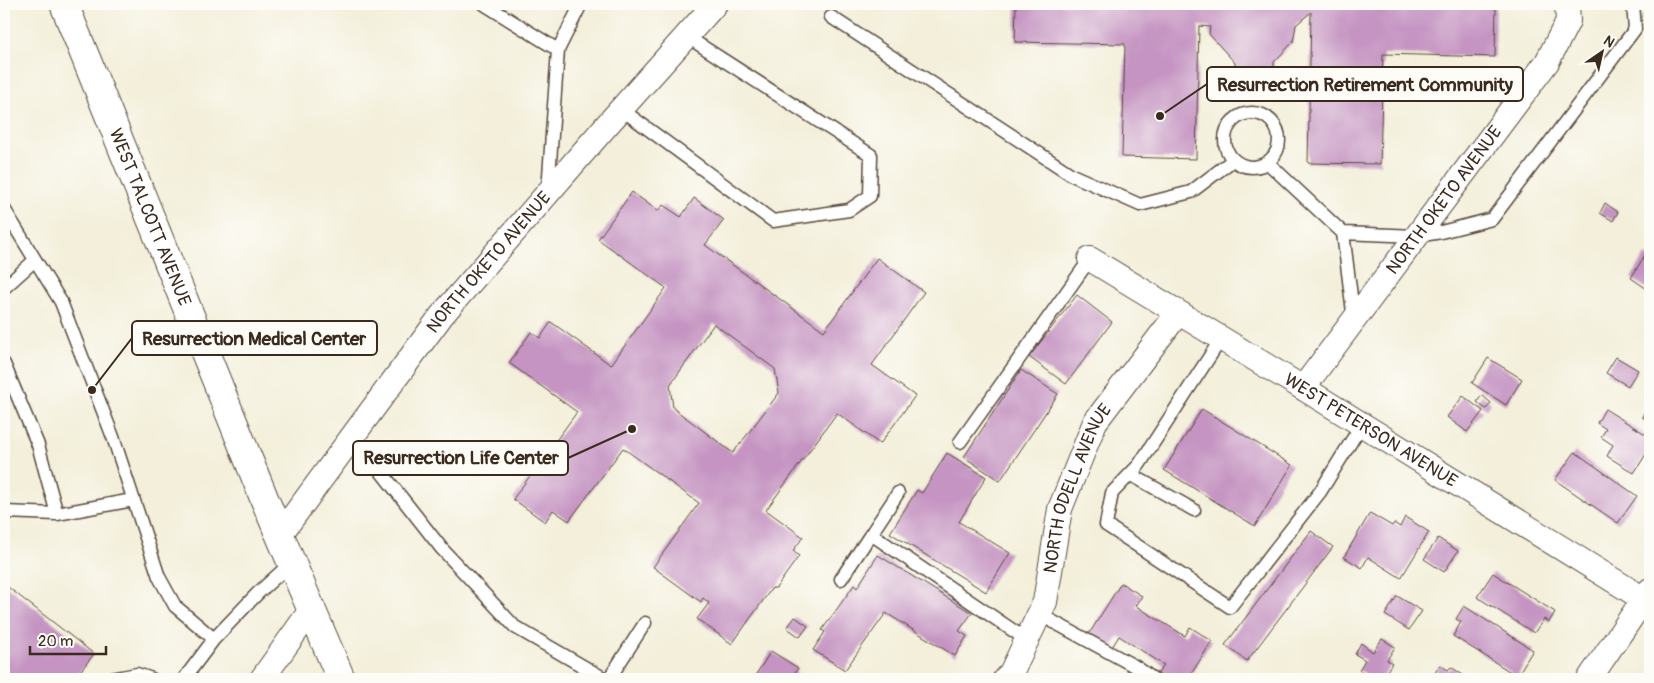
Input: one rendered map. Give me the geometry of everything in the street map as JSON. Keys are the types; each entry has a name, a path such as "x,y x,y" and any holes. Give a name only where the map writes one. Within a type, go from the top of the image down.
{"street":[{"name":"WEST TALCOTT AVENUE","path":"64,4 310,610 341,679"},
{"name":"NORTH OKETO AVENUE","path":"280,536 442,315 715,4"},
{"name":"NORTH OKETO AVENUE","path":"1303,388 1547,62 1568,21 1567,4"},
{"name":"WEST PETERSON AVENUE","path":"1090,259 1648,597"},
{"name":"NORTH ODELL AVENUE","path":"1005,679 1011,673 1045,602 1060,509 1095,422 1178,313"},
{"path":"1589,679 1648,597"},
{"path":"262,679 310,610"}],"lane":[{"path":"484,4 558,50"},
{"path":"548,193 558,50 581,4"},
{"path":"1343,233 1417,236 1492,219 1635,28 1633,4"},
{"path":"830,17 1072,175 1140,205 1191,192 1233,160"},
{"path":"621,109 773,221 849,210 870,196 871,155 686,36"},
{"path":"1254,112 1271,120 1277,128 1280,137 1279,147 1275,156 1268,163 1260,167 1250,168 1240,165 1227,152 1224,143 1225,133 1229,124 1235,118 1244,113 1254,112"},
{"path":"1268,163 1343,233 1354,320"},
{"path":"4,210 61,302 112,438 159,577 175,606 214,640"},
{"path":"960,442 1090,259"},
{"path":"4,288 35,260"},
{"path":"1221,339 1139,465 1112,493 1106,525 1230,607 1320,492 1362,424"},
{"path":"4,364 38,446 57,514"},
{"path":"353,436 442,549 515,627 605,679"},
{"path":"1130,474 1194,510"},
{"path":"841,579 898,493"},
{"path":"4,512 57,514 133,500"},
{"path":"871,534 1027,640"},
{"path":"184,679 214,640 258,593 291,563"},
{"path":"1039,614 1136,667 1153,679"},
{"path":"610,679 644,623"},
{"path":"110,679 137,674 152,679"}],"building":[{"path":"1016,4 1496,4 1495,57 1383,54 1380,164 1308,163 1311,12 1296,25 1293,42 1274,62 1274,75 1235,75 1235,63 1209,34 1210,27 1199,26 1196,159 1122,157 1125,44 1015,42"},
{"path":"632,192 658,211 663,205 681,217 694,198 724,220 705,245 824,331 877,258 924,292 872,365 915,396 880,444 837,413 766,510 803,537 793,551 799,556 776,588 772,588 732,644 697,619 709,603 703,598 701,602 653,567 699,503 623,448 569,521 553,510 545,522 513,499 577,412 509,363 531,332 540,338 551,322 611,365 666,288 598,239","holes":["714,324 775,369 779,393 733,453 673,408 670,385"]},
{"path":"1605,203 1618,212 1613,221 1600,213"},
{"path":"1645,255 1650,259 1650,291 1631,278"},
{"path":"1077,295 1112,322 1066,384 1029,357"},
{"path":"1616,357 1638,370 1628,386 1606,373"},
{"path":"1488,358 1522,379 1506,405 1472,383"},
{"path":"1021,370 1058,394 1000,481 964,457"},
{"path":"1482,395 1491,403 1486,409 1477,402"},
{"path":"1463,396 1483,411 1467,432 1447,417"},
{"path":"1650,403 1650,422 1642,417"},
{"path":"1202,409 1292,465 1255,526 1164,470"},
{"path":"1605,409 1650,437 1650,448 1634,473 1607,456 1613,445 1601,437 1606,429 1597,423"},
{"path":"1575,452 1637,496 1618,523 1555,480"},
{"path":"947,453 986,477 959,522 1010,553 986,592 890,533 917,490 922,493"},
{"path":"1370,513 1392,526 1394,523 1400,527 1405,517 1429,532 1401,578 1368,557 1362,568 1344,557"},
{"path":"1311,531 1333,547 1247,661 1225,645"},
{"path":"1438,538 1458,551 1444,572 1424,559"},
{"path":"878,555 972,613 959,631 967,636 955,656 886,613 845,670 813,650 825,632 822,630 854,585 857,588"},
{"path":"1493,573 1555,612 1549,622 1544,619 1534,633 1477,597"},
{"path":"1121,583 1142,596 1136,606 1185,636 1190,627 1212,641 1188,679 1161,679 1156,676 1164,665 1119,636 1111,649 1089,634"},
{"path":"4,584 94,654 74,679 4,679"},
{"path":"1397,596 1422,611 1409,630 1385,615"},
{"path":"1464,606 1533,650 1517,676 1453,636 1461,622 1456,619"},
{"path":"795,617 808,626 800,637 787,628"},
{"path":"1382,639 1395,647 1387,660 1392,663 1382,679 1374,679 1359,670 1365,660 1355,654 1361,643 1373,652"},
{"path":"771,651 798,668 795,673 805,679 753,679"},
{"path":"1440,665 1448,670 1451,667 1469,679 1431,679"}],"place":[{"name":"Resurrection Retirement Community","path":"1160,116"},
{"name":"Resurrection Medical Center","path":"92,390"},
{"name":"Resurrection Life Center","path":"632,429"}]}
